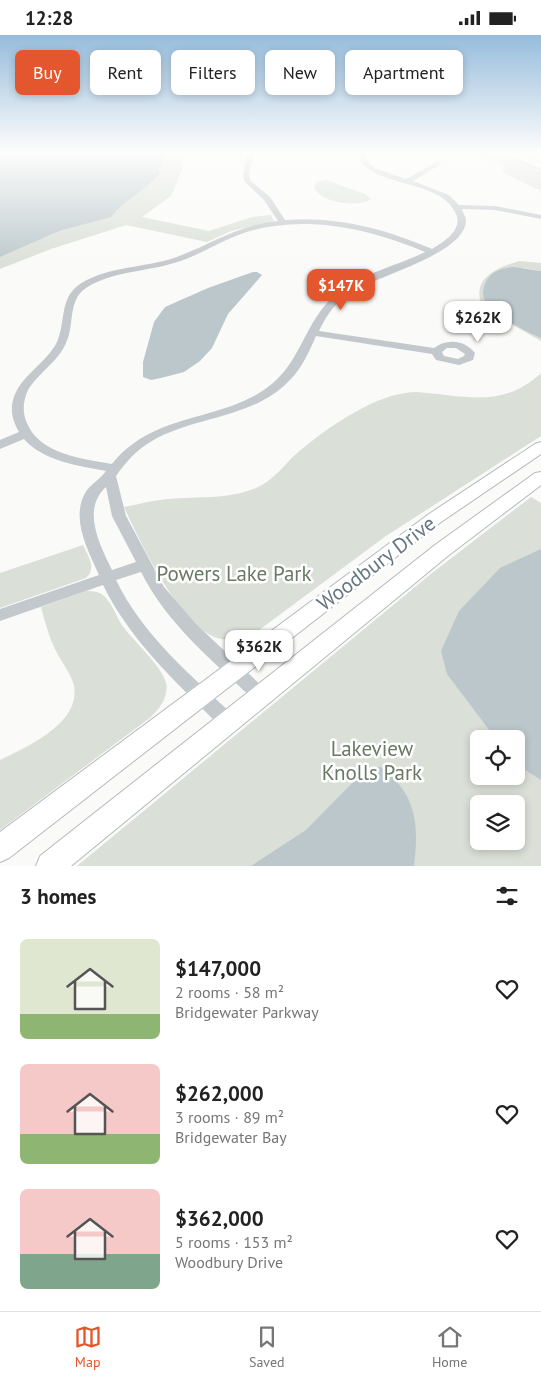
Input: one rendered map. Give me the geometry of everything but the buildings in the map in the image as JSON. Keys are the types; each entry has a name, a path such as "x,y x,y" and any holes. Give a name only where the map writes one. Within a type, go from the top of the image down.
{"main road":[{"name":"Woodbury Drive","path":"0,849 442,513 541,447"},
{"name":"Woodbury Drive","path":"50,866 463,534 541,477"}],"street":[{"path":"258,191 266,198 283,223"},
{"path":"228,723 138,630 124,609 107,578 92,543 86,516 92,493 130,450 153,436 172,427 241,406 272,391 292,373 326,309 344,293 449,243 459,232 462,219 456,207 434,191"},
{"path":"456,207 495,208 541,217"},
{"path":"112,472 65,458 47,450 25,434 17,411 19,400 31,379 60,345 68,325 69,301 81,288 115,273 184,258 223,238 244,230 283,223 323,223 359,227 432,252"},
{"path":"313,333 436,351"},
{"path":"0,445 25,434"},
{"path":"112,472 117,511 158,591 174,613 261,696"},
{"path":"0,615 144,565"}],"green space":[{"path":"0,191 173,191 171,196 142,217 209,231 252,217 271,215 274,221 231,231 207,242 126,225 51,249 0,269"},
{"path":"317,191 356,191 371,199 357,203 340,202 324,197"},
{"path":"519,261 541,263 541,271 515,268 499,271 492,275 483,291 488,305 541,338 541,341 497,316 480,300 481,284 485,278 497,269"},
{"name":"Powers Lake Park","path":"541,373 541,436 386,536 255,633 244,638 227,640 216,638 197,625 184,612 149,558 124,507 163,500 224,496 256,488 273,477 296,454 336,423 385,398 416,392 465,397 496,396 526,385"},
{"name":"Lakeview Knolls Park","path":"531,497 541,503 541,866 77,866 432,573"},
{"path":"83,545 91,566 91,570 86,578 0,608 0,573"},
{"path":"86,591 97,592 107,599 122,625 154,662 166,683 165,697 151,717 0,830 0,760 37,741 50,732 69,711 74,699 73,681 54,646 41,607"}],"shaded area":[{"path":"0,191 140,191 122,205 111,217 59,231 0,257"},
{"path":"514,267 541,271 541,338 503,318 484,299 484,288 489,277 499,270"},
{"path":"253,272 262,275 228,314 212,348 200,361 184,372 151,380 143,377 143,362 154,322 165,307 208,288"},
{"path":"541,549 541,780 525,770 525,730 489,730 447,674 441,651 459,611 500,568"},
{"path":"381,767 402,788 413,811 416,837 414,866 251,866 306,830 367,768"}]}
